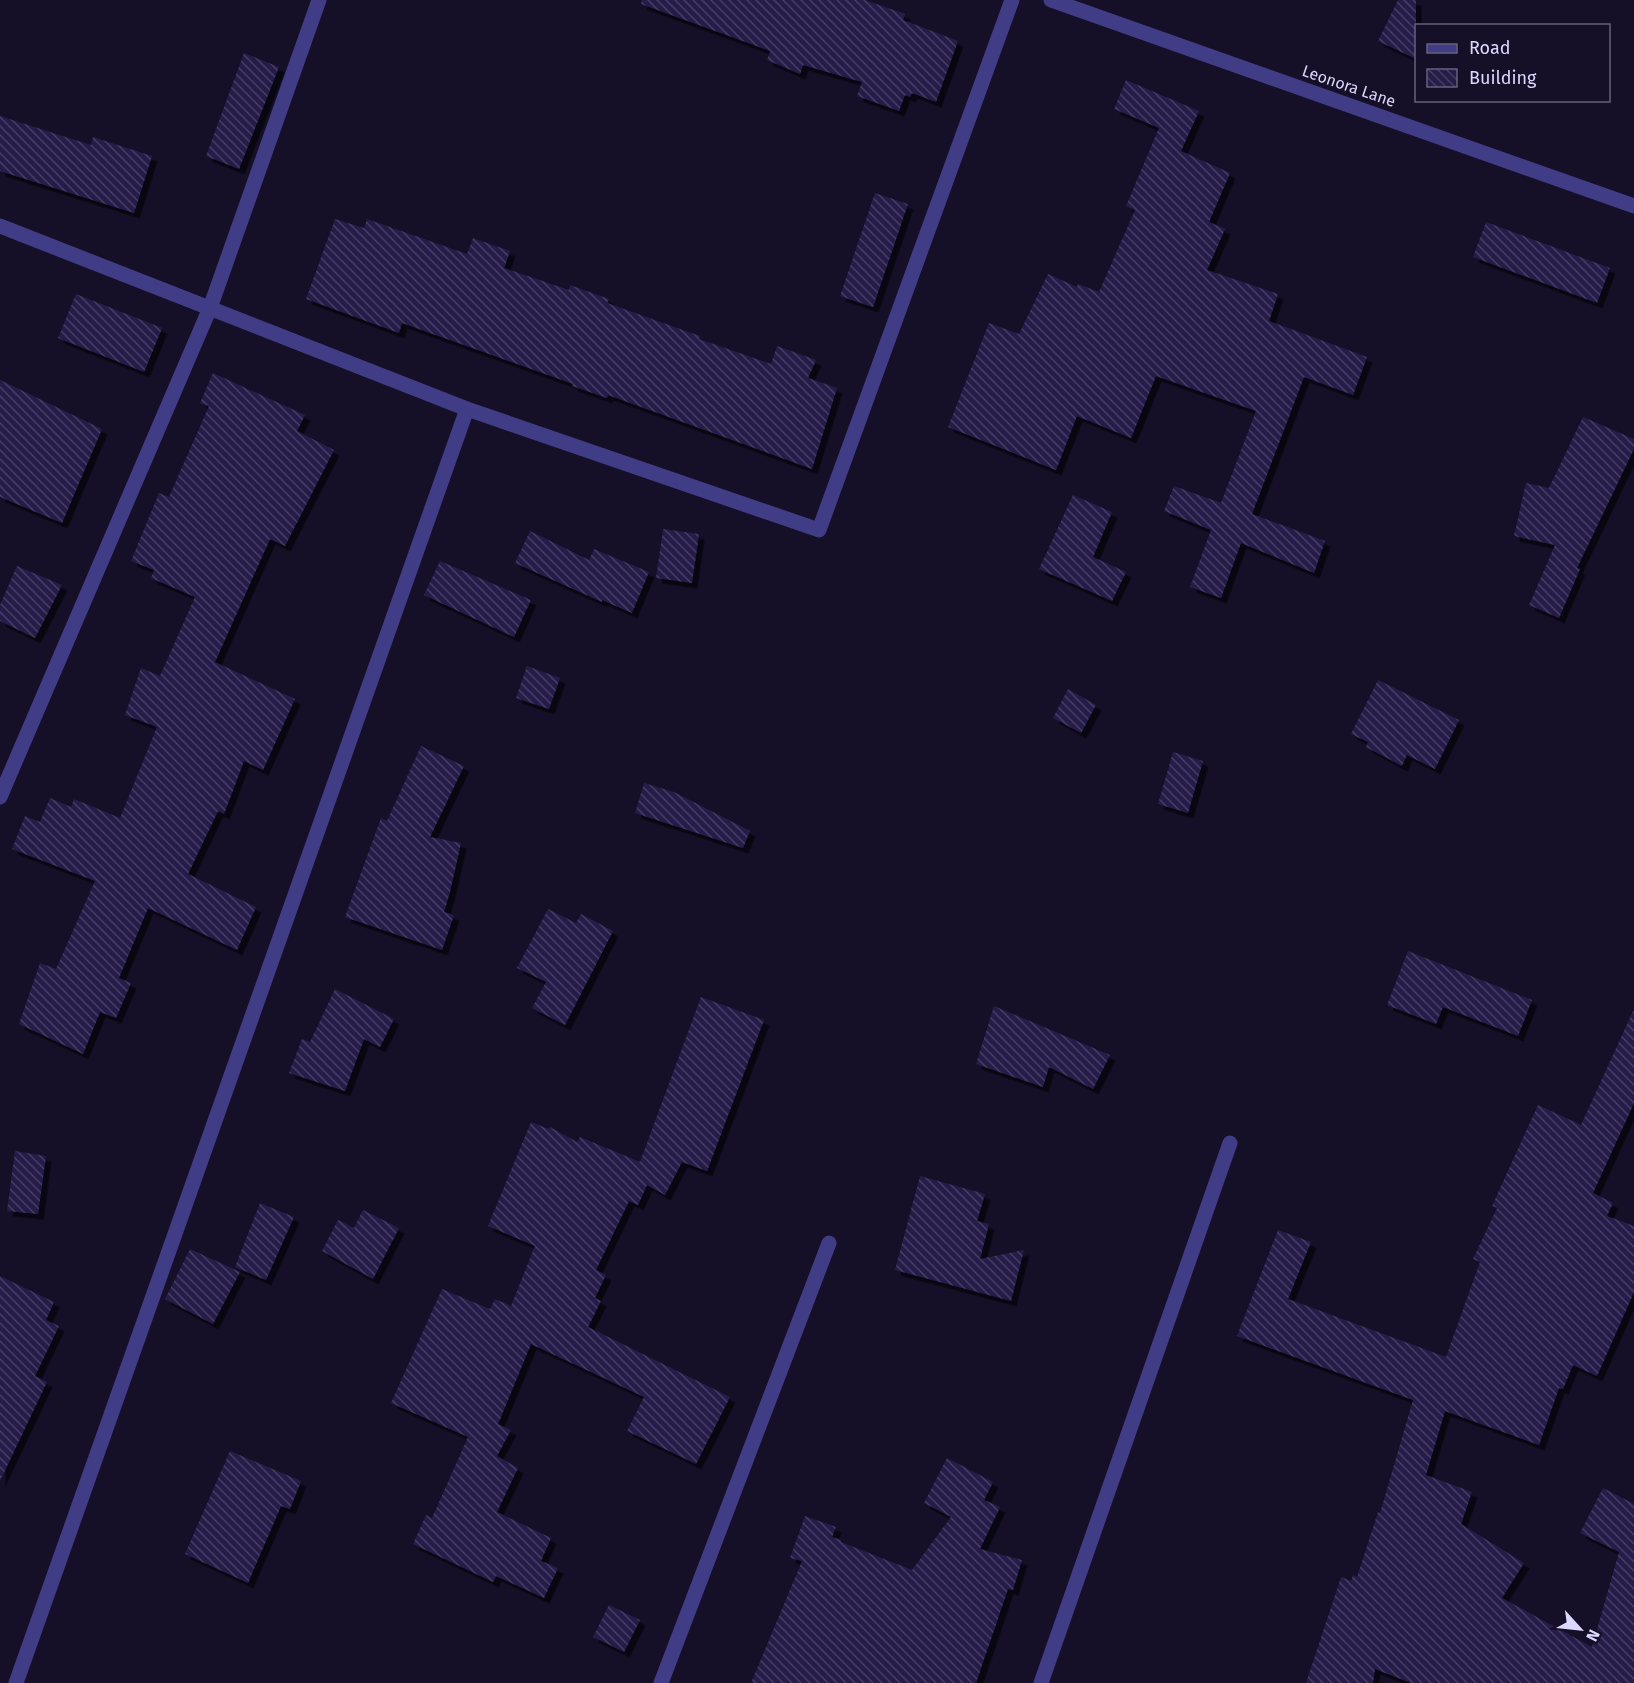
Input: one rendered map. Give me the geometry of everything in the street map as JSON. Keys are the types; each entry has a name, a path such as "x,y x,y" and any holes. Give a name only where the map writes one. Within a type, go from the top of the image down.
{"street":[{"path":"0,797 210,308 319,0"},
{"path":"0,226 467,409 819,530 1012,0"},
{"name":"Leonora Lane","path":"1051,0 1634,206"},
{"path":"16,1683 467,409"},
{"path":"1041,1683 1230,1143"},
{"path":"661,1683 830,1243"}],"building":[{"path":"642,0 865,0 905,14 903,20 958,41 936,102 912,93 910,97 905,95 899,111 857,96 862,82 803,65 800,74 767,60 770,51 641,4"},
{"path":"1398,0 1416,0 1415,59 1378,41"},
{"path":"244,53 279,67 239,169 206,156"},
{"path":"1126,80 1199,111 1181,151 1230,173 1209,222 1225,229 1207,270 1278,294 1269,321 1367,357 1353,395 1304,377 1252,514 1325,541 1314,573 1241,543 1221,598 1190,587 1211,530 1164,511 1174,486 1221,503 1256,411 1156,376 1131,438 1077,416 1056,470 948,427 989,323 1019,334 1048,274 1077,287 1078,284 1099,292 1135,210 1126,206 1159,128 1114,109"},
{"path":"0,116 91,145 93,137 152,156 134,213 0,171"},
{"path":"875,193 908,204 873,307 840,296"},
{"path":"335,219 364,228 367,219 467,254 473,238 510,251 504,268 569,290 570,285 609,299 607,303 700,336 699,339 771,364 777,346 816,360 808,378 837,388 812,469 608,395 607,398 572,386 573,384 402,323 399,333 306,299"},
{"path":"1486,222 1610,268 1597,303 1473,257"},
{"path":"76,294 162,328 144,372 58,338"},
{"path":"213,373 305,415 297,431 334,450 285,546 270,539 215,662 295,699 263,770 244,761 224,814 218,811 188,874 256,907 237,950 148,908 119,978 131,983 116,1018 100,1012 83,1054 19,1024 40,963 56,969 95,881 12,849 25,816 40,822 50,798 71,807 74,799 120,818 157,727 125,715 141,668 160,676 195,597 151,578 154,570 131,561 159,493 169,497 209,406 200,403"},
{"path":"0,380 102,429 62,523 0,497"},
{"path":"1583,417 1634,439 1634,449 1577,568 1580,569 1559,618 1529,605 1555,545 1514,536 1526,483 1549,488"},
{"path":"1073,495 1112,512 1093,557 1126,572 1112,601 1039,569"},
{"path":"663,529 699,534 692,583 656,578"},
{"path":"530,531 589,560 594,549 649,572 632,613 515,563"},
{"path":"440,561 531,600 514,637 424,595"},
{"path":"17,566 62,585 35,638 0,621 0,605"},
{"path":"527,666 560,678 549,709 516,698"},
{"path":"1378,680 1459,720 1435,769 1407,755 1402,766 1366,747 1368,742 1351,734"},
{"path":"1068,689 1096,705 1081,733 1053,718"},
{"path":"421,746 464,766 430,837 461,843 444,912 454,915 442,950 345,917 381,818 387,821"},
{"path":"1173,752 1203,761 1188,813 1158,804"},
{"path":"644,783 674,792 750,831 743,848 635,813"},
{"path":"548,909 576,923 581,914 613,931 565,1025 532,1008 546,982 517,968"},
{"path":"1408,951 1532,1000 1518,1036 1443,1007 1436,1024 1387,1005"},
{"path":"335,989 394,1019 380,1047 364,1039 345,1091 289,1073 302,1039 310,1042"},
{"path":"701,997 764,1020 707,1171 682,1162 665,1195 647,1185 638,1205 629,1201 596,1270 606,1275 595,1298 601,1301 588,1327 730,1397 696,1464 627,1431 644,1397 531,1344 498,1424 511,1430 497,1456 518,1468 497,1512 551,1538 541,1561 558,1568 544,1598 496,1576 493,1582 413,1544 426,1515 432,1518 468,1437 391,1403 442,1289 490,1309 495,1299 511,1306 535,1246 488,1226 531,1122 549,1129 550,1127 577,1142 580,1137 640,1162"},
{"path":"994,1006 1110,1055 1093,1089 1049,1067 1043,1087 976,1064"},
{"path":"1634,1009 1634,1103 1593,1193 1613,1203 1607,1216 1634,1226 1634,1292 1597,1376 1573,1365 1563,1389 1559,1388 1539,1445 1445,1411 1426,1475 1472,1492 1461,1524 1524,1563 1502,1598 1592,1647 1619,1552 1580,1533 1603,1488 1634,1504 1634,1683 1411,1683 1375,1669 1373,1683 1306,1683 1341,1577 1351,1581 1353,1575 1357,1577 1378,1512 1380,1513 1413,1400 1237,1336 1278,1230 1311,1242 1288,1299 1446,1357 1480,1262 1473,1259 1497,1208 1492,1206 1538,1105 1581,1125"},
{"path":"15,1151 46,1156 38,1214 7,1211"},
{"path":"920,1176 985,1194 977,1221 989,1224 980,1259 1024,1250 1011,1301 895,1270"},
{"path":"260,1203 294,1217 266,1280 235,1267"},
{"path":"363,1210 399,1228 373,1279 322,1251 338,1220 354,1228"},
{"path":"190,1249 240,1272 213,1324 165,1299"},
{"path":"0,1276 54,1302 46,1320 59,1326 35,1376 47,1382 0,1481"},
{"path":"230,1451 301,1481 290,1509 281,1506 248,1583 185,1554"},
{"path":"947,1458 993,1482 984,1500 1000,1507 980,1549 1022,1560 1013,1590 1008,1589 976,1683 751,1683 802,1561 790,1558 805,1516 836,1527 832,1537 841,1542 912,1570 951,1517 924,1503"},
{"path":"609,1605 640,1620 624,1652 593,1637"}]}
